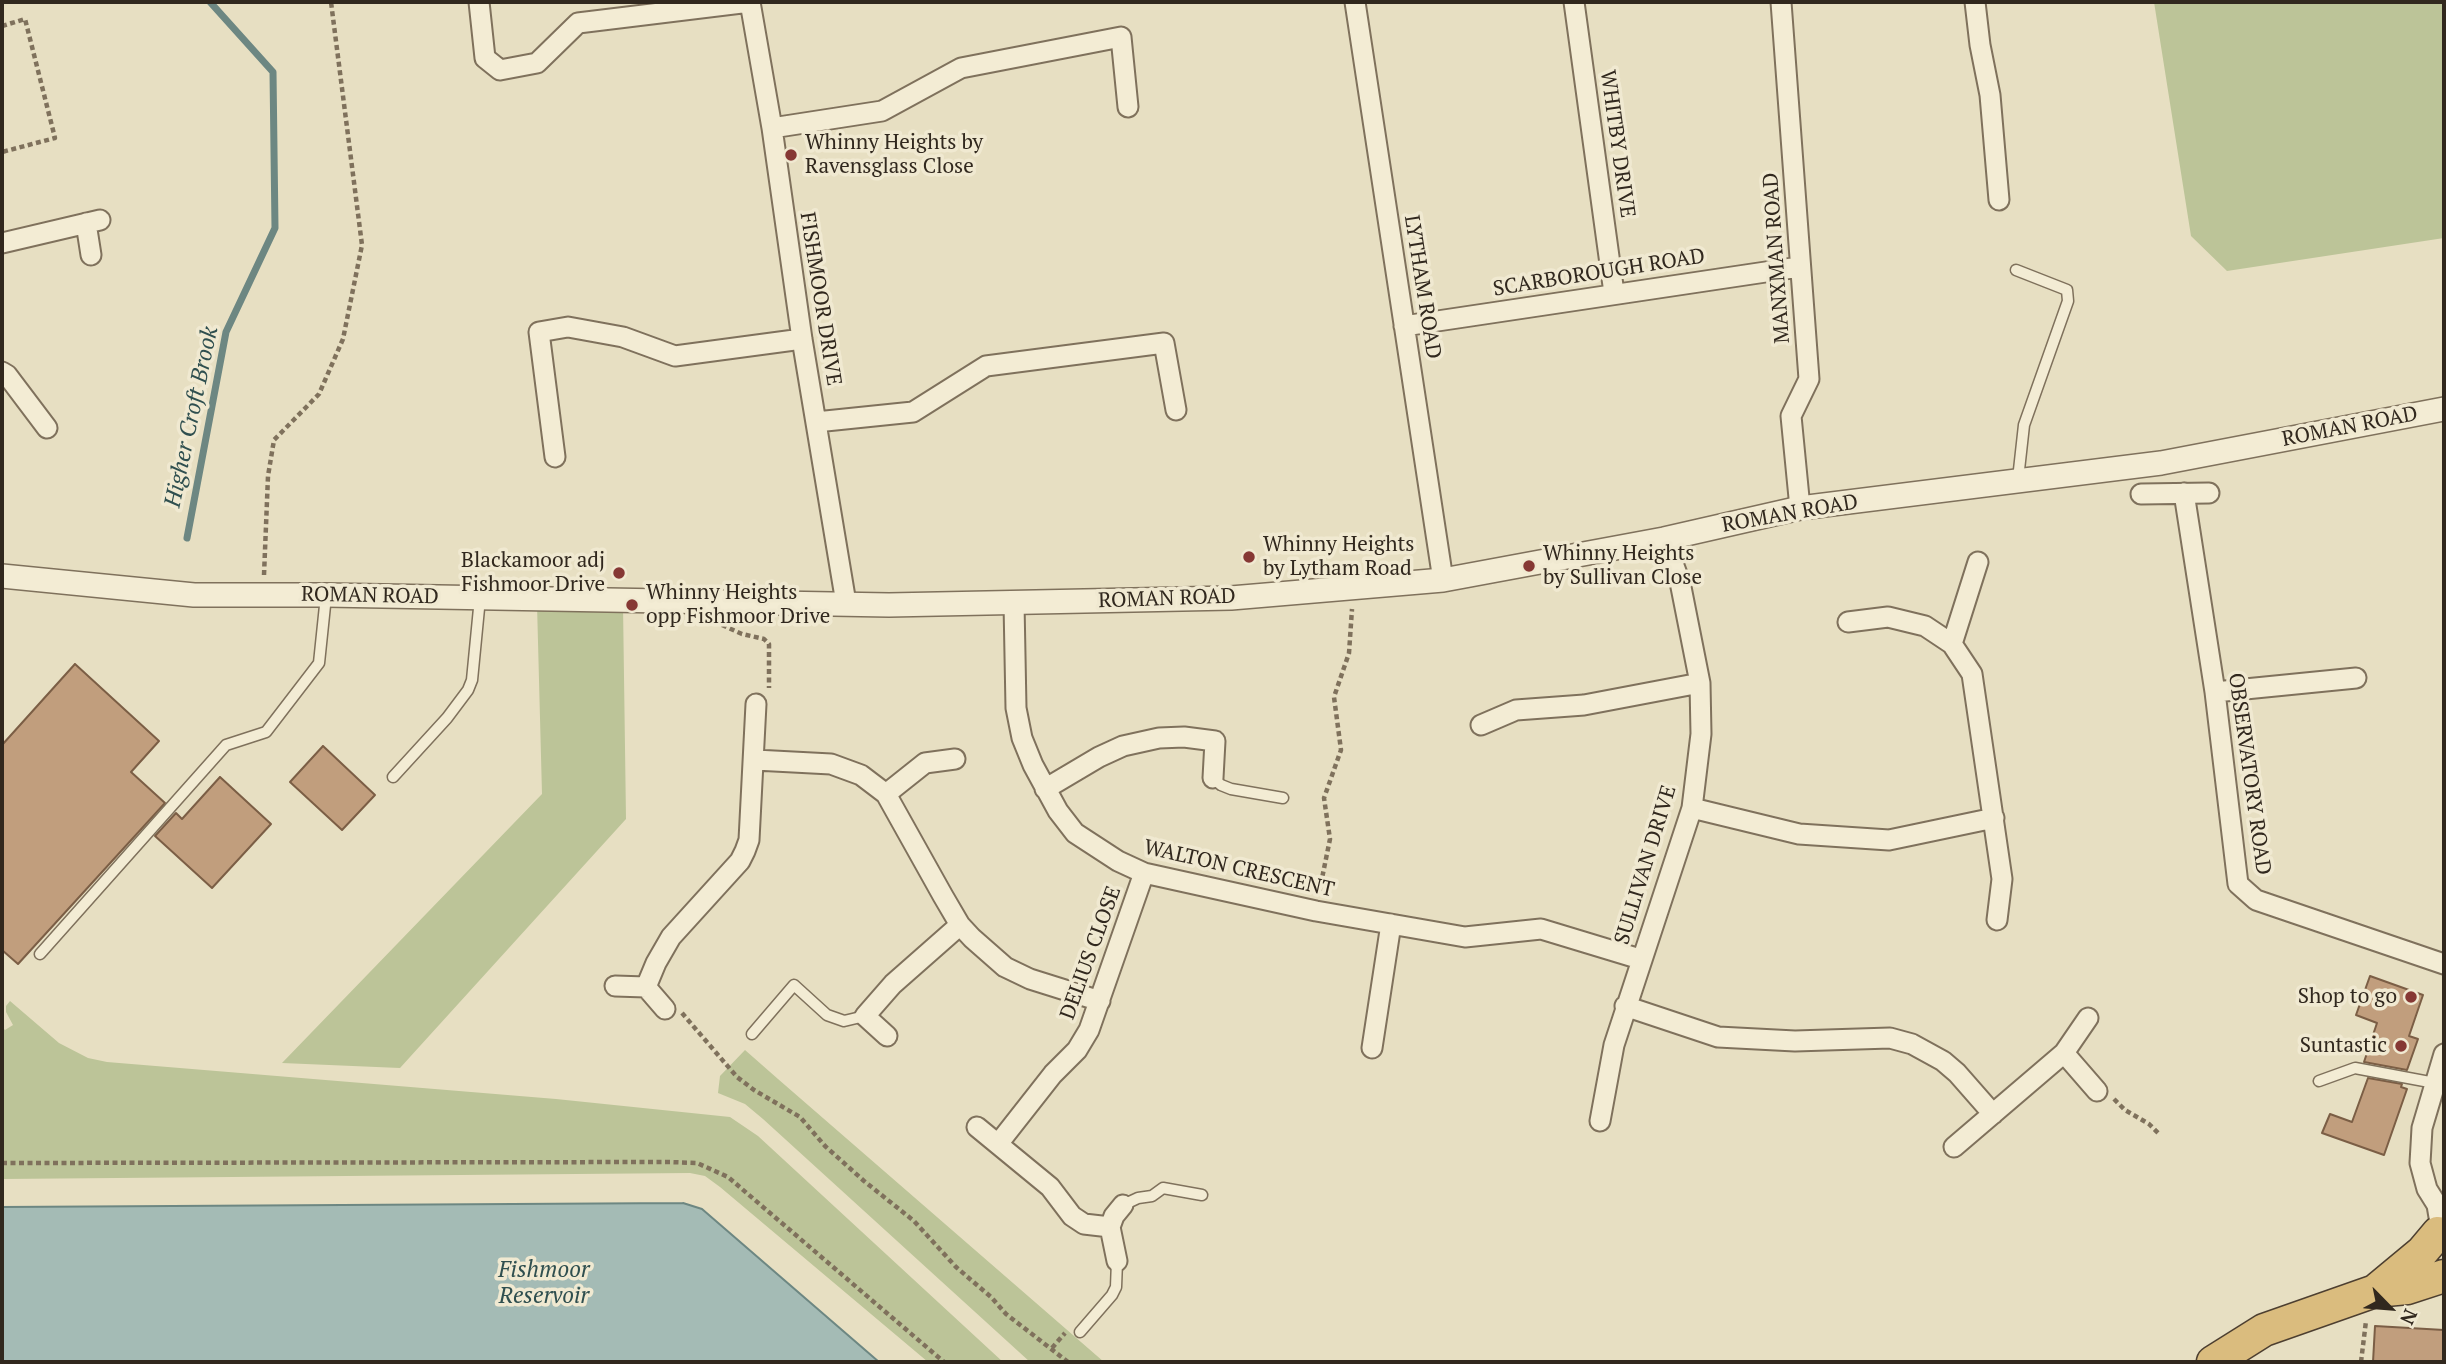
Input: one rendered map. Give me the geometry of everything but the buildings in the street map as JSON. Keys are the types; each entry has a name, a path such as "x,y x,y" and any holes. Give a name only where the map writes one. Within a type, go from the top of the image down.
{"highway":[{"path":"2372,1292 2422,1252 2442,1232"},
{"path":"2213,1362 2264,1330 2372,1292 2407,1288 2444,1276"}],"street":[{"path":"479,2 485,58 500,71 537,64 578,23 750,2"},
{"name":"FISHMOOR DRIVE","path":"750,2 846,603"},
{"name":"LYTHAM ROAD","path":"1355,2 1443,580"},
{"name":"WHITBY DRIVE","path":"1574,2 1614,293"},
{"name":"MANXMAN ROAD","path":"1781,2 1809,379 1791,416 1800,508"},
{"path":"1975,2 1990,94 1998,200"},
{"path":"772,128 881,111 961,68 1121,37 1128,107"},
{"path":"2,243 93,221 91,255"},
{"name":"SCARBOROUGH ROAD","path":"1405,326 1800,267"},
{"path":"555,457 539,332 568,327 623,337 675,356 802,339"},
{"path":"816,422 913,412 986,366 1164,343 1176,410"},
{"path":"2,372 47,428"},
{"name":"ROMAN ROAD","path":"2,576 194,595 480,597 889,605 1231,598 1443,580 1664,538 1800,508 2161,463 2444,409"},
{"path":"2141,494 2210,493"},
{"name":"OBSERVATORY ROAD","path":"2184,494 2215,692 2238,884 2256,900 2444,964"},
{"name":"SULLIVAN DRIVE","path":"1600,1121 1614,1045 1625,1006 1692,808 1701,734 1700,683 1680,583 1664,538"},
{"path":"1952,644 1978,562"},
{"name":"WALTON CRESCENT","path":"1014,603 1016,708 1022,738 1045,789 1075,833 1118,861 1144,873 1316,911 1465,937 1541,929 1640,959"},
{"path":"1847,622 1888,617 1925,626 1952,644 1972,674 2002,879 1997,920"},
{"path":"2215,692 2356,678"},
{"path":"1481,725 1517,710 1584,705 1700,683"},
{"path":"646,987 671,937 746,851 755,760 756,704"},
{"path":"1045,789 1123,746 1172,737 1215,741 1213,778"},
{"path":"886,794 925,763 954,759"},
{"path":"755,760 814,762 845,768 861,775 886,794 960,925 1005,967 1030,979 1100,1001"},
{"path":"1692,808 1799,834 1889,839 1994,818"},
{"name":"DELIUS CLOSE","path":"998,1144 1053,1074 1077,1050 1089,1030 1144,873"},
{"path":"887,1035 865,1016 893,984 960,925"},
{"path":"1372,1048 1391,925"},
{"path":"615,986 646,987 664,1009"},
{"path":"1625,1006 1718,1037 1795,1041 1890,1038 1912,1044 1943,1061 1957,1073 1993,1114"},
{"path":"1954,1147 2064,1053 2088,1018"},
{"path":"2064,1053 2097,1091"},
{"path":"2442,1232 2437,1205 2427,1189 2420,1163 2422,1128 2444,1054"},
{"path":"977,1127 1050,1187 1072,1216 1084,1224 1110,1227"},
{"path":"2422,1170 2444,1186"},
{"path":"1117,1261 1110,1227 1114,1216 1123,1205"}],"lane":[{"path":"2016,270 2067,290 2068,301 2024,425 2018,481"},
{"path":"40,954 226,746 266,732 319,663 326,595"},
{"path":"393,777 468,691 472,680 480,597"},
{"path":"1213,778 1231,789 1283,798"},
{"path":"752,1034 794,985 827,1015 844,1021 865,1016"},
{"path":"2319,1081 2355,1068 2435,1083"},
{"path":"1123,1205 1138,1198 1152,1196 1163,1188 1202,1195"},
{"path":"1080,1332 1112,1295 1116,1287 1117,1261"}],"path":[{"path":"263,595 268,476 274,440 319,394 343,339 362,245 331,2"},
{"path":"2,26 25,19 55,138 2,152"},
{"path":"1316,911 1330,839 1324,798 1340,750 1334,697 1349,653 1354,587"},
{"path":"691,601 717,623 741,634 764,639 769,644 769,695 756,704"},
{"path":"664,1009 683,1013 737,1076 754,1090 800,1117 843,1164 914,1221 956,1267 991,1297 1006,1314 1068,1362"},
{"path":"2097,1091 2114,1099 2124,1110 2149,1124 2160,1135"},
{"path":"2,1163 696,1163 728,1177 944,1362"},
{"path":"2361,1362 2372,1292"},
{"path":"1057,1362 1058,1353"}],"green space":[{"path":"2154,2 2444,2 2444,238 2227,271 2191,236"},
{"path":"537,604 623,605 626,819 400,1068 282,1063 542,794"},
{"path":"10,1001 59,1043 88,1058 107,1062 556,1099 730,1117 758,1136 1003,1362 928,1362 720,1187 705,1176 690,1173 2,1179 2,1027 5,1030 13,1025 6,1012"},
{"path":"745,1050 1104,1362 1030,1362 763,1119 745,1104 718,1093 720,1076"}],"water":[{"name":"Fishmoor Reservoir","path":"683,1203 702,1209 879,1362 2,1362 2,1207"}],"waterway":[{"name":"Higher Croft Brook","path":"187,538 226,332 275,228 273,72 210,2"}],"place":[{"name":"Whinny Heights by Ravensglass Close","path":"791,155"},
{"name":"Whinny Heights by Lytham Road","path":"1249,557"},
{"name":"Whinny Heights by Sullivan Close","path":"1529,566"},
{"name":"Blackamoor adj Fishmoor Drive","path":"619,573"},
{"name":"Whinny Heights opp Fishmoor Drive","path":"632,605"},
{"name":"Shop to go","path":"2411,997"},
{"name":"Suntastic","path":"2401,1046"}]}
